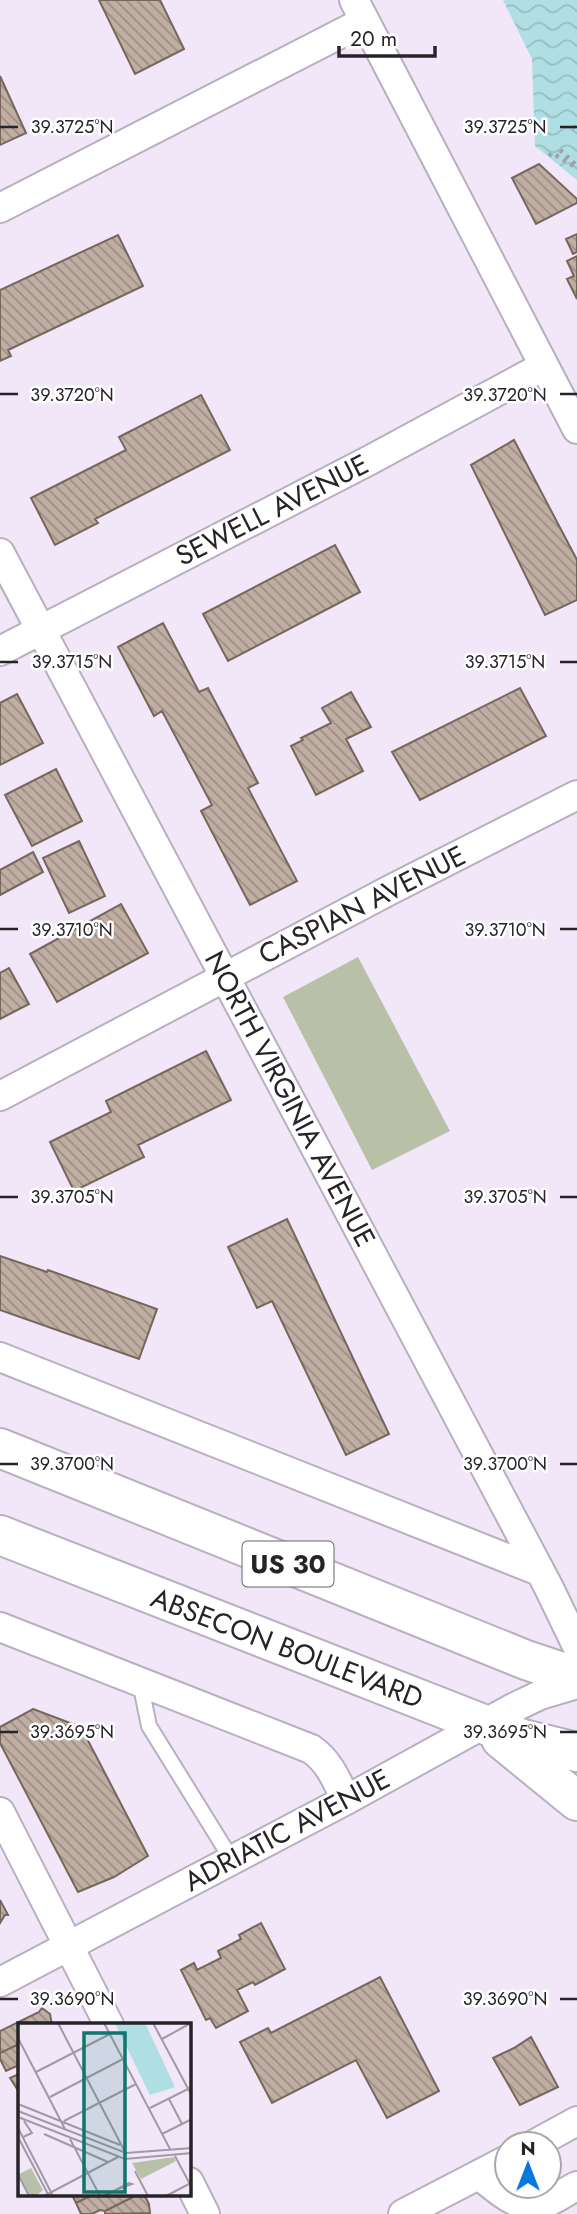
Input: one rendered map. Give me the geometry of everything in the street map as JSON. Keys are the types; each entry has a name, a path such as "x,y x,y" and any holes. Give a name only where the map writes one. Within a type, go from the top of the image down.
{"highway":[{"name":"US 30","path":"0,1448 526,1660 577,1677"},
{"name":"ABSECON BOULEVARD","path":"0,1535 483,1724 523,1739 577,1752"},
{"path":"483,1724 577,1801"}],"street":[{"path":"0,208 360,10 577,429"},
{"name":"SEWELL AVENUE","path":"0,650 370,460 544,366"},
{"name":"NORTH VIRGINIA AVENUE","path":"0,553 226,976 577,1646"},
{"name":"CASPIAN AVENUE","path":"0,1096 577,794"},
{"path":"0,1357 539,1571"},
{"path":"0,1627 311,1749 327,1763 346,1800"},
{"name":"ADRIATIC AVENUE","path":"0,1982 346,1800 483,1724 540,1695 577,1684"},
{"path":"0,1812 109,2023"},
{"path":"561,2130 577,2121"},
{"path":"403,2214 493,2168"},
{"path":"479,2175 511,2200 526,2204 543,2204 577,2186"},
{"path":"191,2186 205,2214"}],"lane":[{"path":"140,1682 149,1726 232,1860"}],"path":[{"path":"560,150 576,163"},
{"path":"549,156 552,153 576,163"}],"shaded area":[{"path":"358,957 450,1131 372,1170 283,997"}],"water":[{"path":"503,0 577,0 577,180 535,146 532,59"}],"building":[{"path":"99,0 160,0 184,49 135,74"},
{"path":"0,76 26,133 0,145"},
{"path":"539,164 577,199 577,203 536,224 512,178"},
{"path":"577,234 577,252 573,254 566,239"},
{"path":"118,235 143,286 8,350 11,356 0,361 0,290"},
{"path":"577,256 577,299 567,279 574,276 567,261"},
{"path":"201,395 230,450 95,519 98,523 55,545 31,498 126,450 119,437"},
{"path":"514,440 577,560 577,600 545,615 471,465"},
{"path":"335,545 360,592 228,661 203,614"},
{"path":"163,623 199,692 208,688 258,783 248,788 297,881 250,905 201,811 212,805 162,711 154,716 118,647"},
{"path":"520,688 546,736 420,800 392,752"},
{"path":"351,692 371,727 346,739 363,771 316,795 291,746 331,723 322,708"},
{"path":"17,694 43,743 0,765 0,703"},
{"path":"56,769 82,821 32,846 5,795"},
{"path":"79,841 105,896 69,913 43,858"},
{"path":"33,852 43,872 0,895 0,870"},
{"path":"121,904 148,953 57,1002 30,954"},
{"path":"9,968 29,1004 0,1019 0,973"},
{"path":"206,1051 231,1100 138,1145 144,1157 74,1191 50,1142 111,1112 106,1101"},
{"path":"287,1219 389,1434 346,1455 272,1301 257,1308 228,1247"},
{"path":"0,1256 157,1309 139,1359 0,1310"},
{"path":"33,1709 81,1727 148,1856 114,1877 78,1892 0,1743 0,1727"},
{"path":"0,1900 8,1915 5,1915 0,1923"},
{"path":"261,1923 285,1969 255,1985 253,1982 237,1990 248,2011 216,2028 210,2018 206,2020 181,1970 194,1963 197,1970 221,1958 218,1951 241,1939 239,1935"},
{"path":"380,1977 439,2091 387,2118 356,2060 272,2103 240,2042 268,2028 271,2033"},
{"path":"42,2008 50,2014 52,2023 18,2023 18,2044 0,2053 0,2031"},
{"path":"531,2037 558,2087 520,2105 493,2058"},
{"path":"18,2044 18,2065 6,2071 0,2053"},
{"path":"18,2074 18,2090 10,2078"},
{"path":"72,2196 90,2196 76,2203"},
{"path":"90,2196 135,2196 105,2211 92,2214 81,2214 76,2203"},
{"path":"135,2196 143,2196 149,2204 150,2213 105,2214 105,2211"}]}
